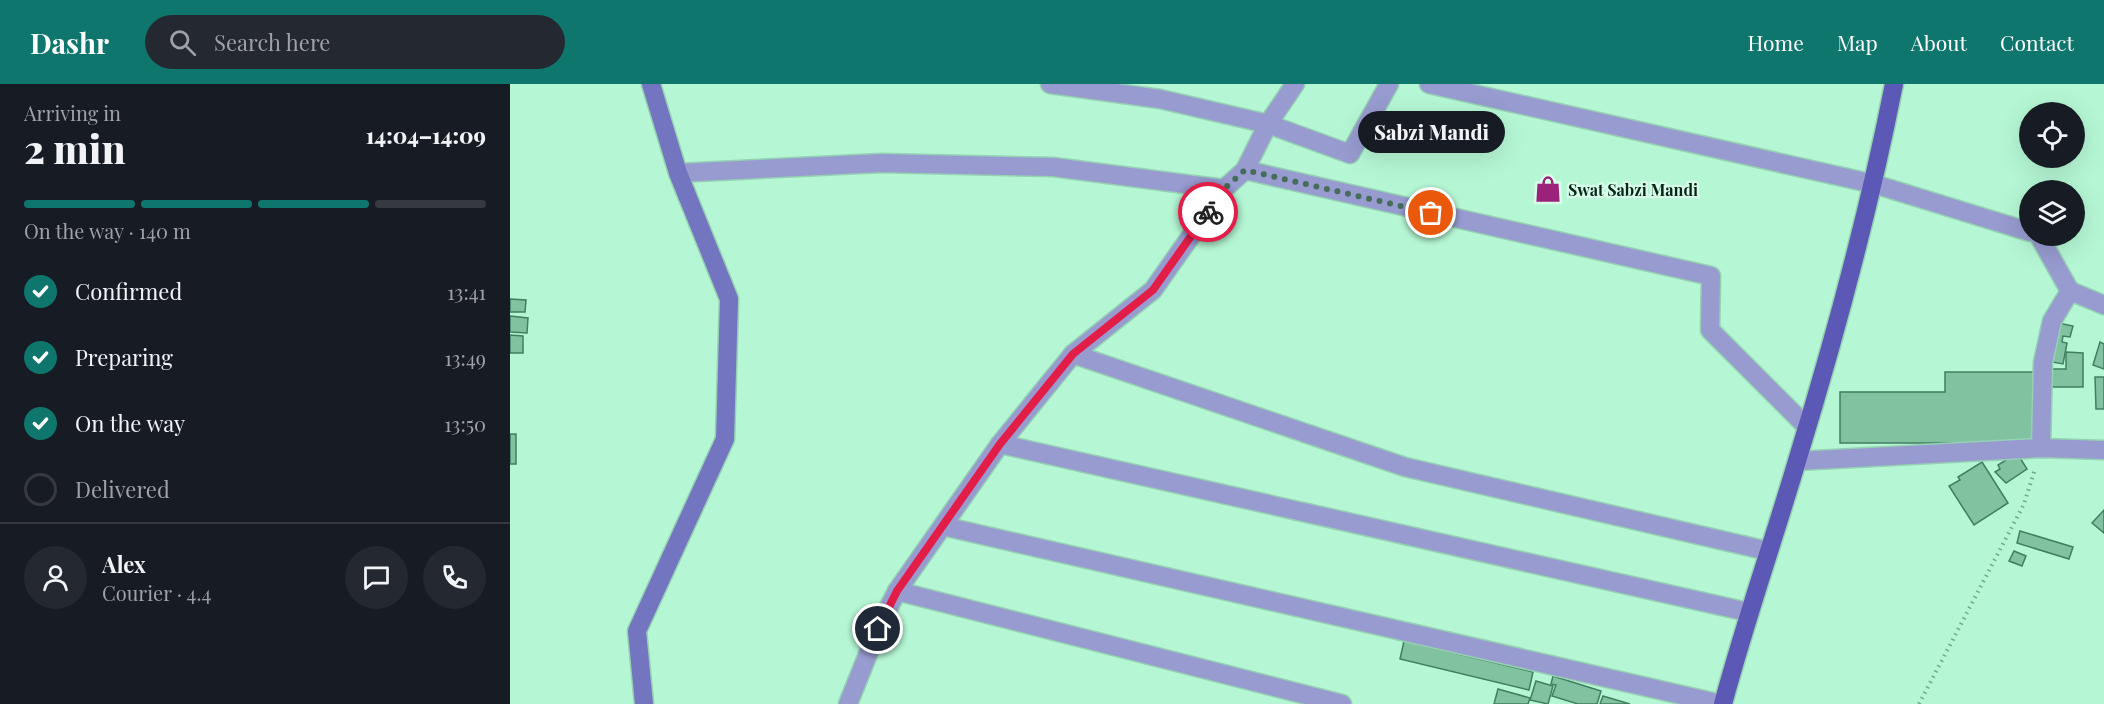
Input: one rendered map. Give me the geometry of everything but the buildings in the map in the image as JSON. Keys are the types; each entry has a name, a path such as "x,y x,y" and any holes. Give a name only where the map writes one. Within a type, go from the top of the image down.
{"main road":[{"path":"644,704 637,631 679,534 725,440 729,299 678,173 651,84"},
{"path":"1722,704 1748,612 1807,427 1874,184 1894,84"}],"street":[{"path":"1050,84 1160,99 1268,124 1350,154 1389,84"},
{"path":"848,704 878,629 897,591 1000,444 1073,354 1153,290 1224,189 1245,170 1268,124 1295,84"},
{"path":"1429,84 1874,184 2019,229"},
{"path":"678,173 880,163 1053,167 1224,189"},
{"path":"1245,170 1711,276 1710,330 1807,427"},
{"path":"2045,246 2070,291 2104,305"},
{"path":"2041,448 2043,362 2052,321 2070,291"},
{"path":"1073,354 1405,466 1768,551"},
{"path":"1000,444 1748,612"},
{"path":"1797,461 2041,448 2104,450"},
{"path":"943,526 1722,704"},
{"path":"897,591 1342,704"}],"path":[{"path":"1918,704 2024,504 2041,448"}],"way so far":[{"path":"1208,212 1224,189 1245,170 1431,213"}],"place":[{"name":"Swat Sabzi Mandi","path":"1548,189"},
{"name":"Sabzi Mandi","path":"1431,213"}],"route":[{"path":"878,629 897,591 1000,444 1073,354 1153,290 1208,212"}]}
